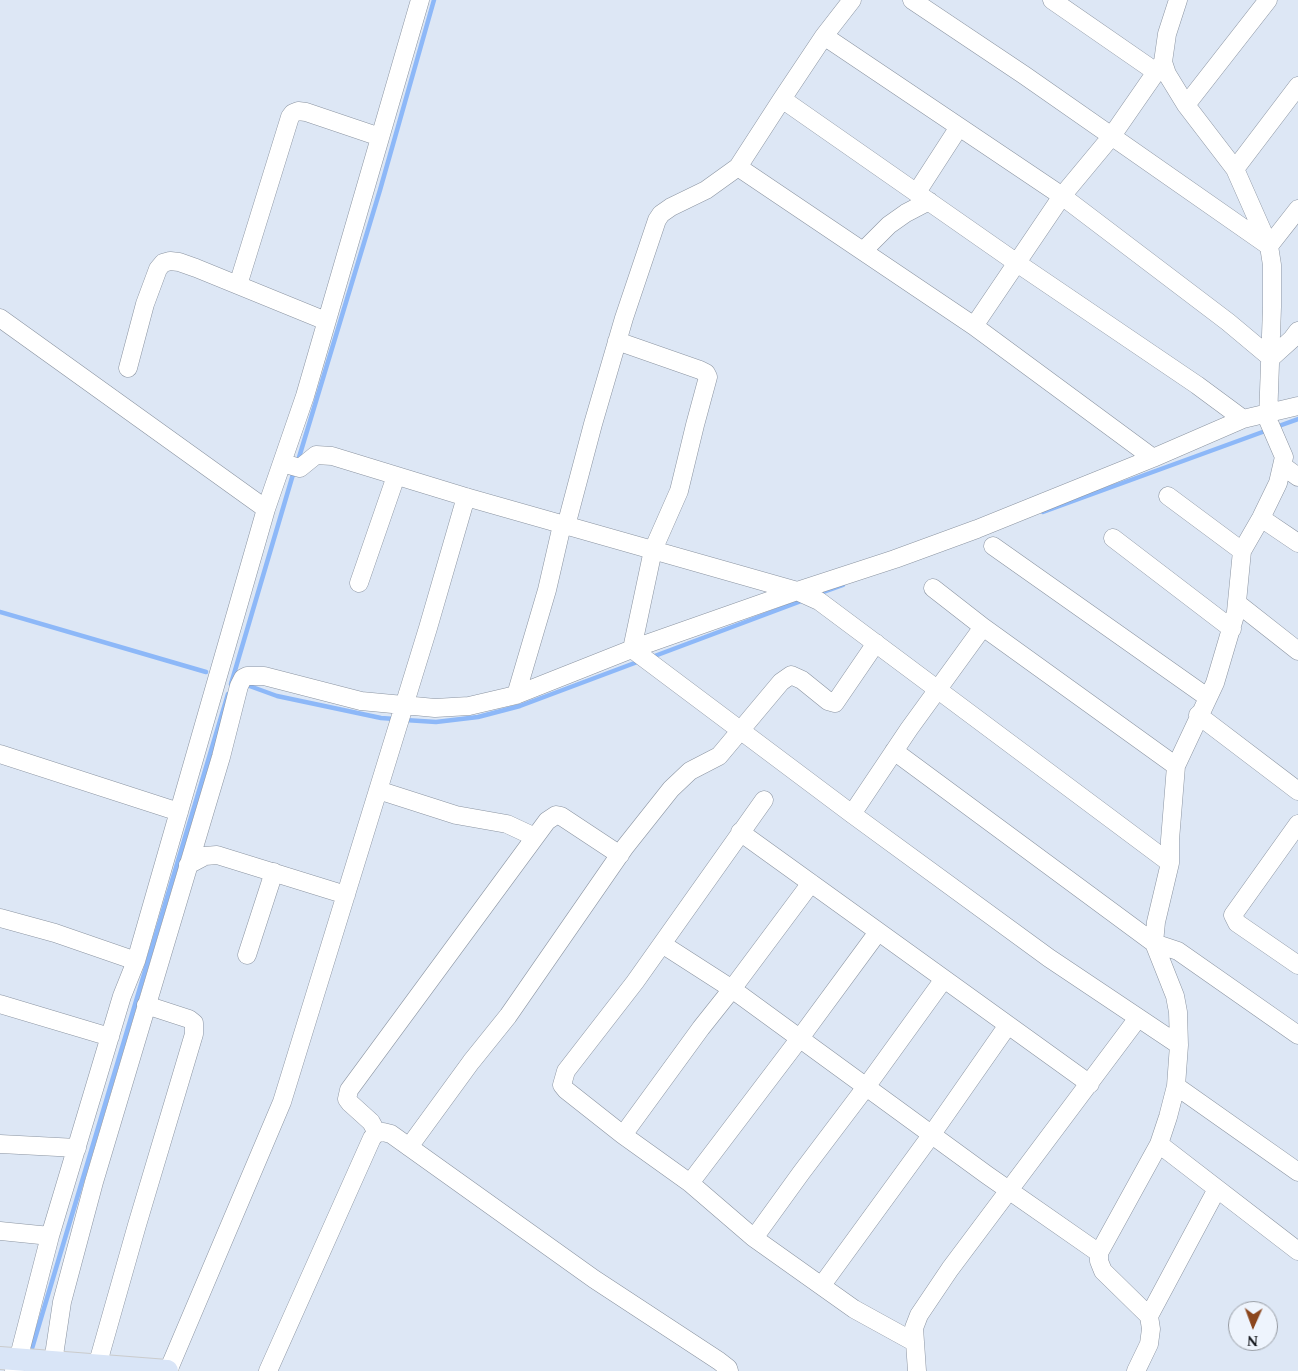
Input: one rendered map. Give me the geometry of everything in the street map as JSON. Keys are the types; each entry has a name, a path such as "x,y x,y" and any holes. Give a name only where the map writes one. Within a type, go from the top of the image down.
{"main road":[{"path":"30,1363 168,1371"}],"street":[{"path":"30,1363 50,1236 122,996 136,961 266,509 290,466 305,396 420,0"},
{"path":"516,695 593,424 656,220 671,207 706,190 738,167 824,36 852,0"},
{"path":"912,0 1024,75 1269,246"},
{"path":"1052,0 1160,67 1167,74 1186,105 1235,169 1269,246 1272,273 1270,424 1298,477"},
{"path":"974,326 1062,196 1111,137 1160,67 1167,34 1178,0"},
{"path":"1186,105 1268,0"},
{"path":"824,36 1062,196 1228,322 1271,358"},
{"path":"1235,169 1298,86"},
{"path":"782,99 1244,419 1270,424 1298,406"},
{"path":"238,285 290,117 293,113 298,111 306,112 380,137"},
{"path":"863,251 889,225 906,213 923,197 959,127"},
{"path":"738,167 974,326 1153,458"},
{"path":"1269,246 1298,209"},
{"path":"128,368 145,304 158,269 163,263 179,262 326,321"},
{"path":"0,318 266,509"},
{"path":"1271,358 1298,331"},
{"path":"618,342 700,370 706,373 708,377 694,425 679,491 653,550 640,655"},
{"path":"30,1363 62,1302 94,1182 221,757 239,686 243,678 248,676 264,676 362,701 400,718 435,708 469,706 516,695 640,655 807,595 895,559 977,529 1244,419"},
{"path":"290,466 302,466 316,455 322,454 366,465 466,498 807,595 939,689 1170,863"},
{"path":"1136,1371 1148,1344 1152,1329 1149,1316 1103,1271 1099,1261 1099,1253 1159,1144 1176,1086 1179,1045 1178,1012 1175,996 1154,943 1156,922 1170,863 1176,766 1217,676 1232,629 1237,603 1242,551 1261,518 1289,458"},
{"path":"358,583 396,476"},
{"path":"1168,496 1242,551"},
{"path":"168,1371 198,1296 282,1102 466,498"},
{"path":"1261,518 1298,544"},
{"path":"1113,538 1232,629"},
{"path":"993,546 1207,697"},
{"path":"933,588 983,627 1176,766"},
{"path":"1237,603 1298,651"},
{"path":"852,814 894,751 983,627"},
{"path":"409,1147 471,1062 508,1016 620,855 681,779 698,766 715,759 781,682 790,675 802,680 828,701 835,703 876,643"},
{"path":"640,655 852,814 1049,958 1179,1045"},
{"path":"1198,715 1298,791"},
{"path":"894,751 1154,943 1178,951 1298,1035"},
{"path":"0,754 179,812"},
{"path":"378,790 456,815 507,824 535,838"},
{"path":"764,800 635,982 566,1071 562,1085 566,1090 690,1184 754,1238 854,1309 914,1342"},
{"path":"377,1134 371,1122 350,1104 347,1099 349,1090 547,821 556,815 561,816 620,855"},
{"path":"1296,960 1237,923 1233,915 1298,824"},
{"path":"740,832 1090,1084"},
{"path":"188,865 206,856 217,855 346,895"},
{"path":"247,955 274,872"},
{"path":"623,1134 811,883"},
{"path":"0,918 55,933 136,961"},
{"path":"690,1184 878,932"},
{"path":"662,944 732,989 866,1088 1099,1253"},
{"path":"754,1238 866,1088 944,979"},
{"path":"0,1004 110,1038"},
{"path":"97,1366 194,1034 194,1023 190,1020 146,1005"},
{"path":"917,1371 914,1328 919,1315 950,1269 1138,1018"},
{"path":"822,1286 932,1134 1008,1024"},
{"path":"1176,1086 1298,1172"},
{"path":"268,1371 372,1138 383,1132 391,1134 594,1279 719,1361 729,1371"},
{"path":"0,1144 77,1148"},
{"path":"1159,1144 1298,1251"},
{"path":"1149,1316 1218,1189"},
{"path":"0,1231 50,1236"}],"waterway":[{"path":"297,464 380,190 434,0"},
{"path":"1276,427 1298,419"},
{"path":"1043,512 1268,430"},
{"path":"231,684 294,471"},
{"path":"818,594 843,585"},
{"path":"652,657 804,600"},
{"path":"0,612 206,672"},
{"path":"405,720 436,722 478,717 520,706 640,661"},
{"path":"244,684 277,696 381,718 395,719"},
{"path":"30,1355 228,694"}]}
